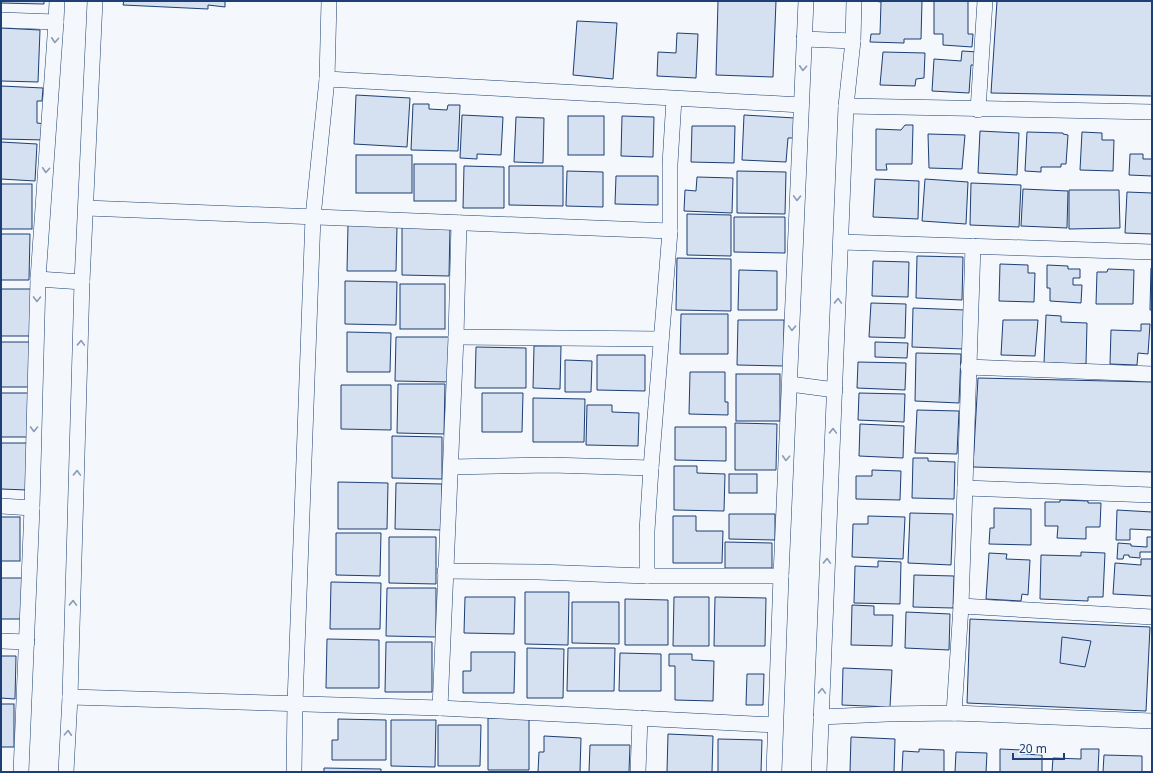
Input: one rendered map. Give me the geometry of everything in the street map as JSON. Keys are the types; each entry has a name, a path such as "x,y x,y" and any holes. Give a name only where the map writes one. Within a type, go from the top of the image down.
{"street":[{"path":"21,772 32,508 38,279 57,1"},
{"path":"66,772 70,697 82,282 95,1"},
{"path":"294,772 295,702 313,217 327,79 329,1"},
{"path":"774,772 806,1"},
{"path":"819,772 846,106 853,41 854,1"},
{"path":"978,110 985,1"},
{"path":"1,20 56,22"},
{"path":"804,39 853,41"},
{"path":"327,79 801,105"},
{"path":"647,576 647,531 651,468 670,231 670,164 674,99"},
{"path":"846,106 978,110 1152,112"},
{"path":"86,208 670,231"},
{"path":"440,708 456,336 459,223"},
{"path":"841,242 1152,252"},
{"path":"954,713 961,606 973,246"},
{"path":"38,279 82,282"},
{"path":"456,336 661,339"},
{"path":"968,367 1152,374"},
{"path":"790,384 834,390"},
{"path":"450,466 551,465 651,468"},
{"path":"965,488 1152,495"},
{"path":"1,506 32,508"},
{"path":"445,571 539,572 647,576 781,576"},
{"path":"961,606 1152,617"},
{"path":"1,641 27,642"},
{"path":"70,697 295,702 775,725"},
{"path":"821,717 954,713 1152,721"},
{"path":"638,772 640,718"}],"building":[{"path":"1,1 44,1 44,4 1,3"},
{"path":"124,1 225,1 225,7 208,5 208,9 123,5"},
{"path":"718,1 776,1 773,77 716,75"},
{"path":"874,1 922,1 921,39 904,39 904,43 870,42 871,34 880,34 881,2"},
{"path":"934,1 968,1 968,34 973,34 972,47 943,45 943,34 934,34"},
{"path":"997,1 1152,1 1152,96 991,93"},
{"path":"577,21 617,23 613,79 573,75"},
{"path":"1,28 40,30 38,82 1,81"},
{"path":"677,33 698,34 696,78 657,76 658,52 676,53"},
{"path":"962,51 978,52 978,65 971,65 969,93 932,91 934,59 961,61"},
{"path":"883,52 925,53 924,78 916,79 915,86 880,85"},
{"path":"1,86 43,88 42,101 37,101 37,123 46,124 45,140 1,139"},
{"path":"356,95 410,98 407,147 354,144"},
{"path":"413,104 429,104 429,109 447,110 448,105 460,105 458,151 411,150"},
{"path":"462,115 503,117 501,155 477,154 477,159 460,158"},
{"path":"744,115 795,118 795,138 788,138 786,162 742,160"},
{"path":"568,116 604,116 604,155 568,155"},
{"path":"622,116 654,117 653,157 621,156"},
{"path":"516,117 544,118 543,163 514,162"},
{"path":"905,125 913,125 912,164 886,164 887,170 876,170 876,129 901,130"},
{"path":"692,126 735,126 734,163 691,162"},
{"path":"980,131 1019,133 1017,175 978,173"},
{"path":"1027,132 1063,133 1068,135 1066,164 1061,164 1061,167 1041,167 1041,172 1025,171"},
{"path":"1082,132 1102,133 1102,140 1114,140 1113,171 1080,170"},
{"path":"928,134 965,135 962,169 929,168"},
{"path":"1,142 37,144 35,181 1,179"},
{"path":"1130,154 1143,154 1143,159 1152,159 1152,176 1129,175"},
{"path":"356,155 412,155 412,193 356,193"},
{"path":"414,164 456,164 456,201 414,201"},
{"path":"464,166 504,167 504,208 463,208"},
{"path":"509,166 563,166 563,206 509,205"},
{"path":"567,171 603,172 603,207 566,206"},
{"path":"737,171 786,172 785,214 737,213"},
{"path":"616,176 658,176 658,205 615,204"},
{"path":"697,177 733,178 732,213 684,211 685,190 696,191"},
{"path":"875,179 919,181 918,219 873,217"},
{"path":"925,179 968,182 966,224 922,221"},
{"path":"971,183 1021,185 1019,227 970,225"},
{"path":"1,184 32,184 32,229 1,229"},
{"path":"1023,189 1068,191 1067,228 1021,226"},
{"path":"1069,190 1119,190 1120,228 1069,229"},
{"path":"1127,192 1152,193 1152,234 1125,233"},
{"path":"687,214 731,215 731,256 687,255"},
{"path":"734,217 785,217 785,253 734,252"},
{"path":"348,225 397,226 396,271 347,271"},
{"path":"402,225 450,226 449,276 402,275"},
{"path":"1,234 30,234 29,280 1,280"},
{"path":"917,256 963,257 962,300 916,298"},
{"path":"677,258 731,259 731,311 676,310"},
{"path":"873,261 909,262 908,297 872,296"},
{"path":"1000,264 1028,265 1028,273 1035,273 1034,302 999,301"},
{"path":"1047,265 1068,266 1068,269 1080,269 1080,278 1073,278 1073,285 1082,285 1081,303 1050,301 1050,288 1047,288"},
{"path":"1151,268 1152,310 1150,310"},
{"path":"1108,269 1134,270 1133,304 1096,304 1097,272 1107,272"},
{"path":"739,270 777,271 777,310 738,310"},
{"path":"345,281 397,282 396,325 345,324"},
{"path":"400,284 445,284 445,329 400,329"},
{"path":"1,289 32,289 31,336 1,336"},
{"path":"871,303 906,304 905,338 869,337"},
{"path":"913,308 965,310 964,349 912,347"},
{"path":"681,314 728,314 728,354 680,354"},
{"path":"1046,315 1061,316 1061,322 1087,323 1086,364 1044,363"},
{"path":"738,320 784,320 784,366 737,365"},
{"path":"1003,320 1038,320 1035,356 1001,355"},
{"path":"1141,324 1150,324 1148,354 1138,353 1137,365 1110,364 1111,330 1141,331"},
{"path":"347,332 391,333 390,372 347,372"},
{"path":"396,337 450,337 450,382 395,381"},
{"path":"1,342 31,342 30,387 1,387"},
{"path":"875,342 908,343 907,358 875,357"},
{"path":"534,346 561,346 560,389 533,388"},
{"path":"476,347 526,348 526,388 475,388"},
{"path":"916,353 961,354 959,403 915,401"},
{"path":"597,355 645,355 645,391 597,390"},
{"path":"565,360 592,361 591,392 565,392"},
{"path":"858,362 906,363 905,390 857,388"},
{"path":"690,372 725,372 725,402 728,402 728,415 689,414"},
{"path":"736,374 780,374 780,421 736,421"},
{"path":"978,378 1152,382 1152,472 973,467"},
{"path":"398,384 445,384 444,434 397,433"},
{"path":"341,385 391,385 391,430 341,429"},
{"path":"1,393 29,393 29,437 1,437"},
{"path":"482,393 523,393 522,432 482,432"},
{"path":"859,393 905,394 904,422 858,420"},
{"path":"533,398 585,399 584,442 533,442"},
{"path":"587,405 612,405 612,412 639,413 638,446 586,445"},
{"path":"917,410 959,411 957,454 915,453"},
{"path":"735,423 777,424 776,470 735,470"},
{"path":"860,424 904,426 903,458 859,456"},
{"path":"675,427 726,427 726,461 675,460"},
{"path":"392,436 442,437 442,479 392,478"},
{"path":"1,443 28,443 27,490 1,489"},
{"path":"913,458 928,458 928,461 955,462 954,499 912,498"},
{"path":"674,466 697,466 697,473 725,474 724,511 674,510"},
{"path":"872,470 901,471 900,500 856,499 856,476 872,476"},
{"path":"729,474 757,474 757,493 729,493"},
{"path":"338,482 388,483 387,529 338,529"},
{"path":"396,483 442,484 442,530 395,529"},
{"path":"1060,500 1101,503 1100,527 1086,527 1086,539 1057,538 1058,526 1045,526 1045,502 1060,502"},
{"path":"994,508 1031,509 1031,545 989,544 990,528 994,528"},
{"path":"1117,510 1152,512 1152,530 1130,529 1130,540 1116,540"},
{"path":"910,513 953,514 951,565 908,563"},
{"path":"729,514 775,514 775,540 729,539"},
{"path":"673,516 696,516 696,531 723,531 722,563 673,563"},
{"path":"868,516 905,517 903,559 852,557 853,524 868,524"},
{"path":"1,517 20,517 20,561 1,561"},
{"path":"336,533 381,533 380,576 336,575"},
{"path":"389,537 436,537 436,584 389,583"},
{"path":"1147,537 1152,537 1152,552 1140,552 1140,558 1124,555 1123,559 1117,559 1118,543 1147,547"},
{"path":"725,542 772,543 772,568 725,568"},
{"path":"1081,552 1105,553 1103,597 1088,597 1088,601 1040,599 1041,555 1081,556"},
{"path":"989,553 1007,554 1006,559 1030,560 1028,595 1022,594 1021,601 986,599"},
{"path":"1141,559 1152,559 1152,596 1113,594 1115,563 1141,565"},
{"path":"878,561 901,562 900,604 854,603 855,566 878,567"},
{"path":"914,575 954,576 953,608 913,607"},
{"path":"1,578 25,578 25,619 1,619"},
{"path":"331,582 381,583 380,629 330,629"},
{"path":"387,588 436,588 436,637 386,636"},
{"path":"525,592 569,592 568,645 525,644"},
{"path":"465,597 515,597 514,634 464,633"},
{"path":"674,597 709,597 709,646 673,646"},
{"path":"715,597 766,598 765,646 714,646"},
{"path":"625,599 668,600 668,645 625,645"},
{"path":"572,602 619,602 619,644 572,643"},
{"path":"852,605 874,606 874,615 893,615 892,646 851,645"},
{"path":"906,612 950,614 949,650 905,648"},
{"path":"970,619 1150,627 1146,711 967,703"},
{"path":"1062,637 1091,641 1085,667 1060,663"},
{"path":"327,639 379,640 379,688 326,688"},
{"path":"386,642 432,642 432,692 385,692"},
{"path":"527,648 564,649 563,698 527,698"},
{"path":"568,648 615,648 614,691 567,691"},
{"path":"471,652 515,652 514,693 463,693 463,671 471,671"},
{"path":"620,653 661,654 661,691 619,691"},
{"path":"669,654 692,654 692,660 714,661 713,701 675,700 675,666 669,666"},
{"path":"1,656 16,656 15,699 1,698"},
{"path":"843,668 892,670 890,707 842,705"},
{"path":"747,674 764,674 763,705 746,705"},
{"path":"1,704 14,704 14,747 1,747"},
{"path":"488,718 529,719 529,770 488,770"},
{"path":"338,719 386,720 386,760 332,760 332,740 338,740"},
{"path":"391,720 436,720 435,767 391,766"},
{"path":"438,725 481,725 480,766 438,766"},
{"path":"668,734 713,736 712,772 667,772"},
{"path":"544,736 581,738 580,772 538,772 539,752 544,752"},
{"path":"851,737 895,739 894,772 850,772"},
{"path":"718,739 762,740 761,772 718,772"},
{"path":"590,745 630,745 629,772 589,772"},
{"path":"919,749 944,750 944,772 902,772 903,751 919,752"},
{"path":"1000,749 1022,750 1021,754 1042,755 1042,772 1000,772"},
{"path":"1081,749 1099,749 1098,772 1052,772 1053,758 1081,759"},
{"path":"956,752 987,753 986,772 955,772"},
{"path":"1104,755 1142,756 1142,772 1103,772"},
{"path":"324,768 381,769 381,772 324,772"}]}
